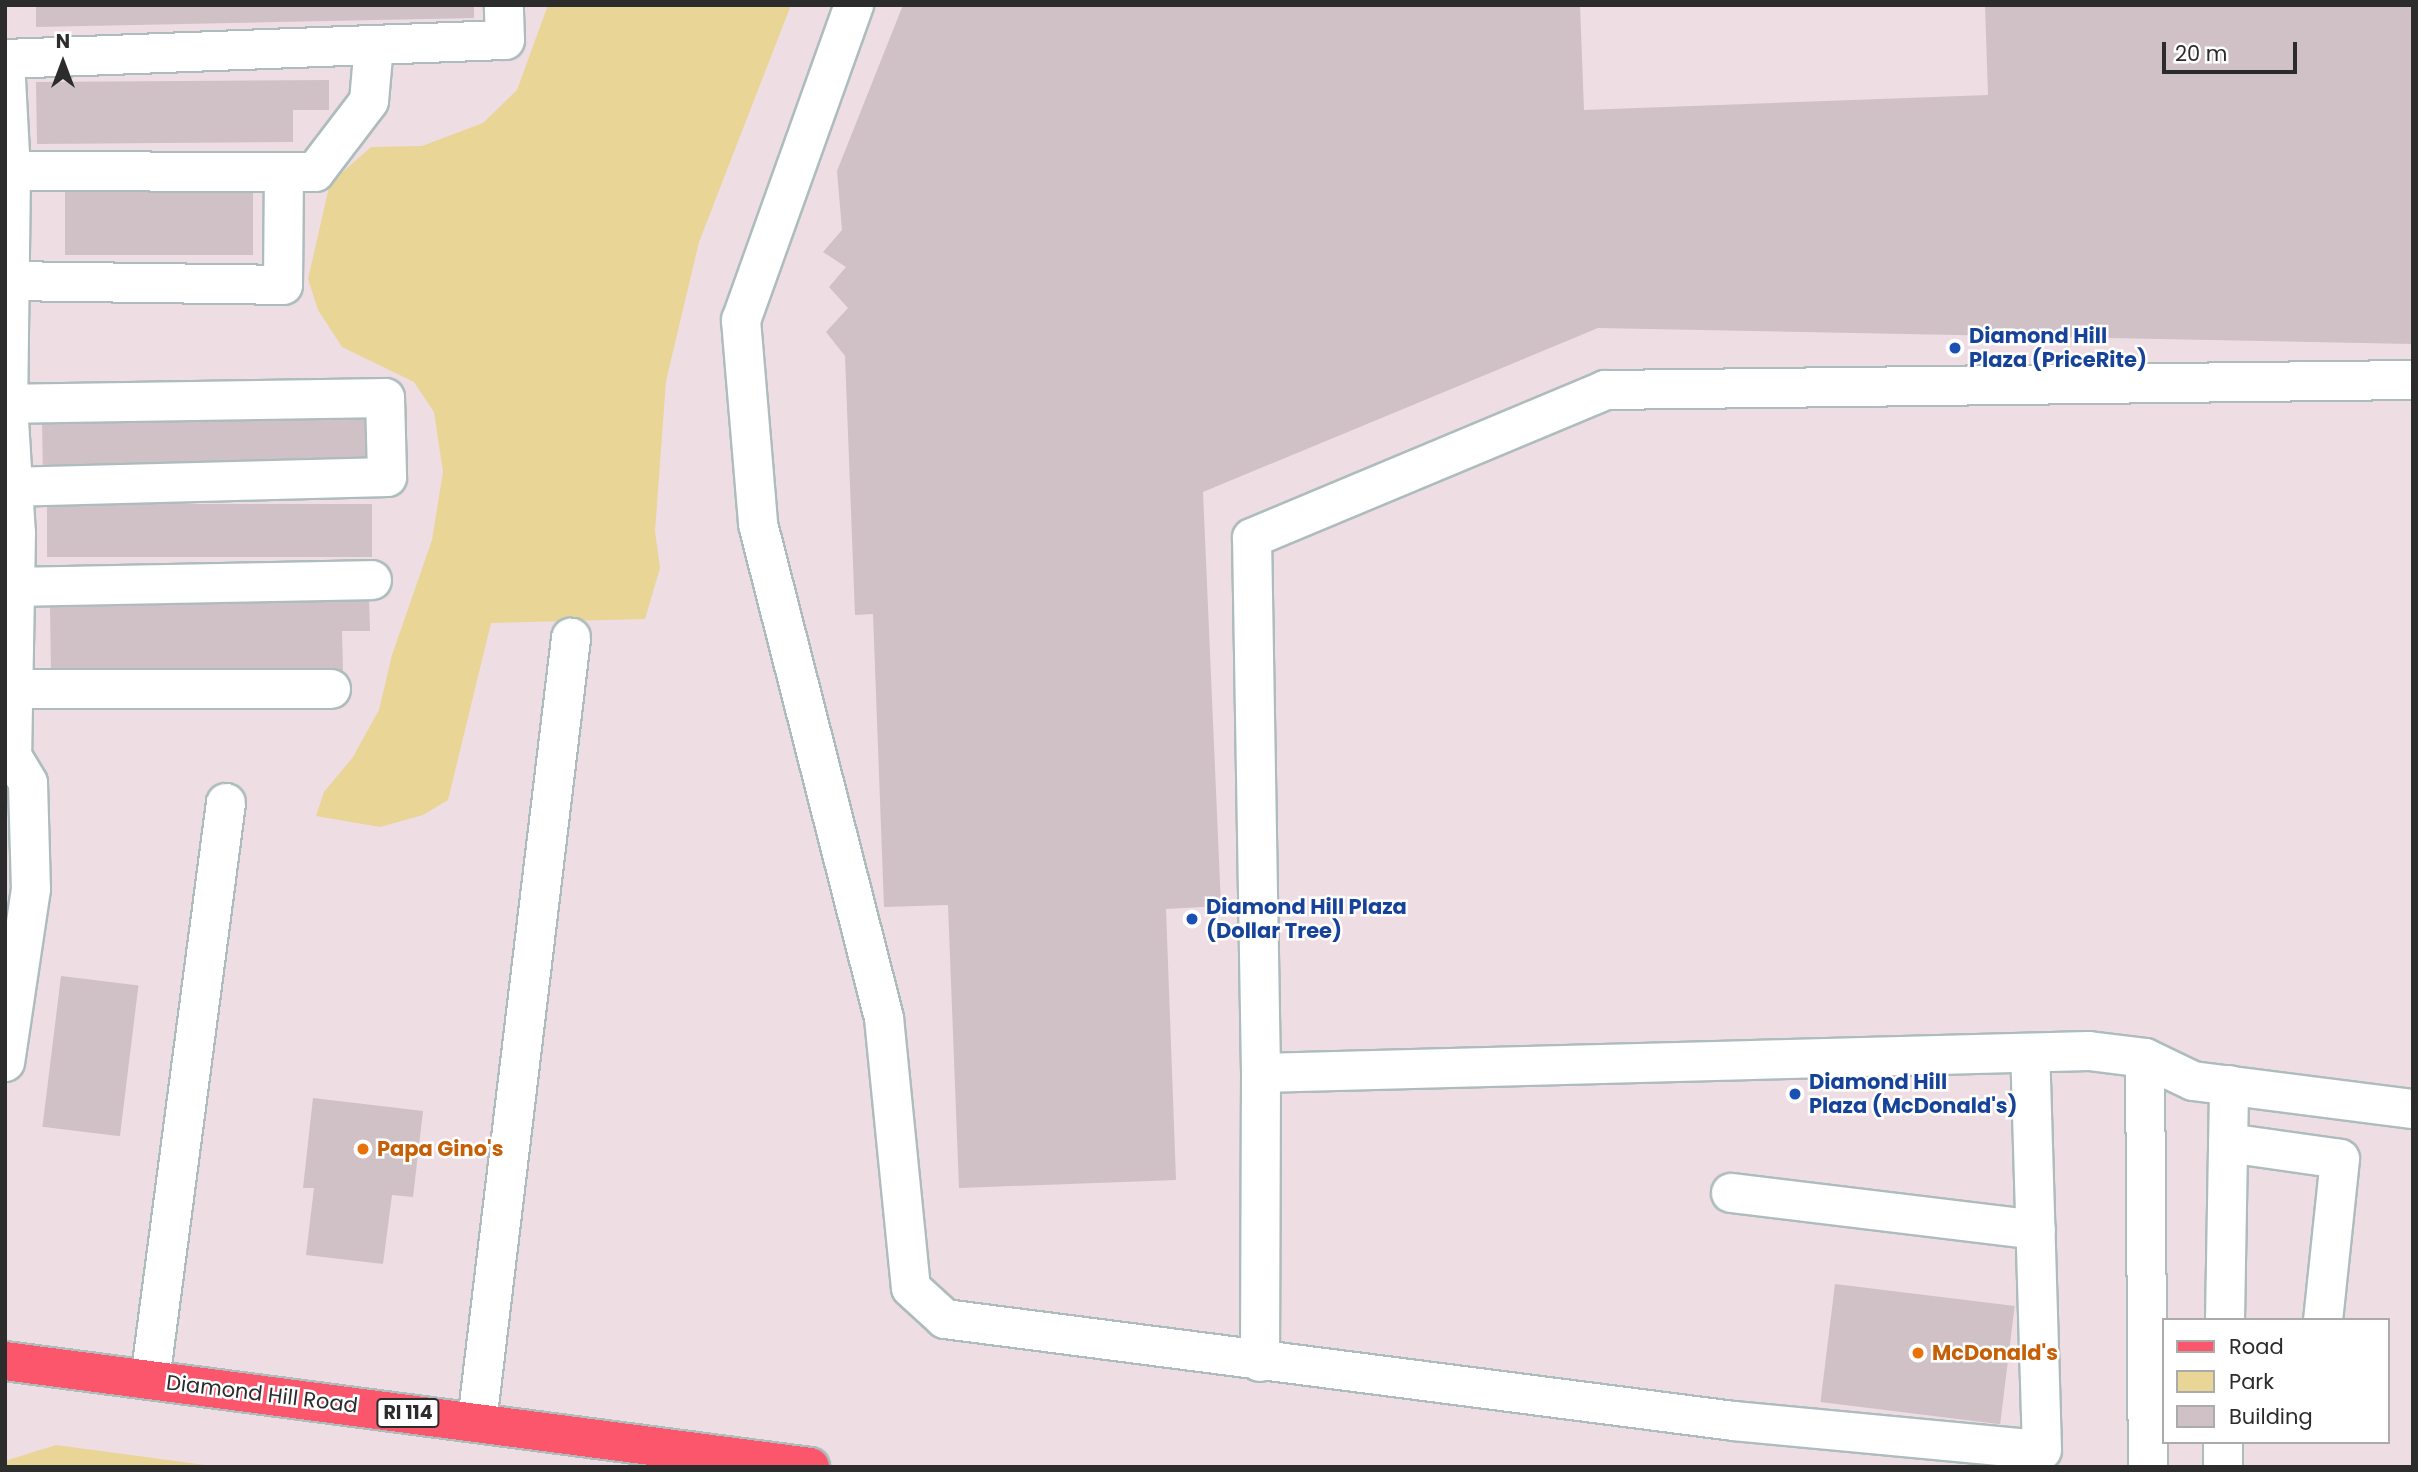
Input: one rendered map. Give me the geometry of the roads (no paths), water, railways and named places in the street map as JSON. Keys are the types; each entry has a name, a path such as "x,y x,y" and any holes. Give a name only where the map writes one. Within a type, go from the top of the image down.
{"main road":[{"name":"Diamond Hill Road","path":"5,1361 810,1467"}],"lane":[{"path":"6,1055 31,888 28,783 9,756 13,690 15,487 7,404 8,171 5,60 505,40 504,5"},
{"path":"855,5 741,320 758,524 884,1017 911,1288 945,1320 1734,1421 2042,1450 2030,1053"},
{"path":"8,171 315,172 369,101 374,45"},
{"path":"8,281 283,285 284,172"},
{"path":"1260,1362 1261,1073 1252,538 1605,390 2413,380"},
{"path":"7,404 385,398 387,477 15,487"},
{"path":"15,587 372,580"},
{"path":"477,1422 571,638"},
{"path":"13,690 331,689"},
{"path":"150,1380 226,803"},
{"path":"1261,1073 2088,1051 2145,1058 2193,1081 2413,1109"},
{"path":"2145,1058 2148,1467"},
{"path":"2225,1318 2229,1085"},
{"path":"2228,1143 2340,1159 2323,1318"},
{"path":"1731,1193 2036,1230"},
{"path":"2223,1444 2223,1467"}],"place":[{"name":"Diamond Hill Plaza (PriceRite)","path":"1955,348"},
{"name":"Diamond Hill Plaza (Dollar Tree)","path":"1192,919"},
{"name":"Diamond Hill Plaza (McDonald's)","path":"1795,1094"},
{"name":"Papa Gino's","path":"363,1149"},
{"name":"McDonald's","path":"1918,1353"}]}
